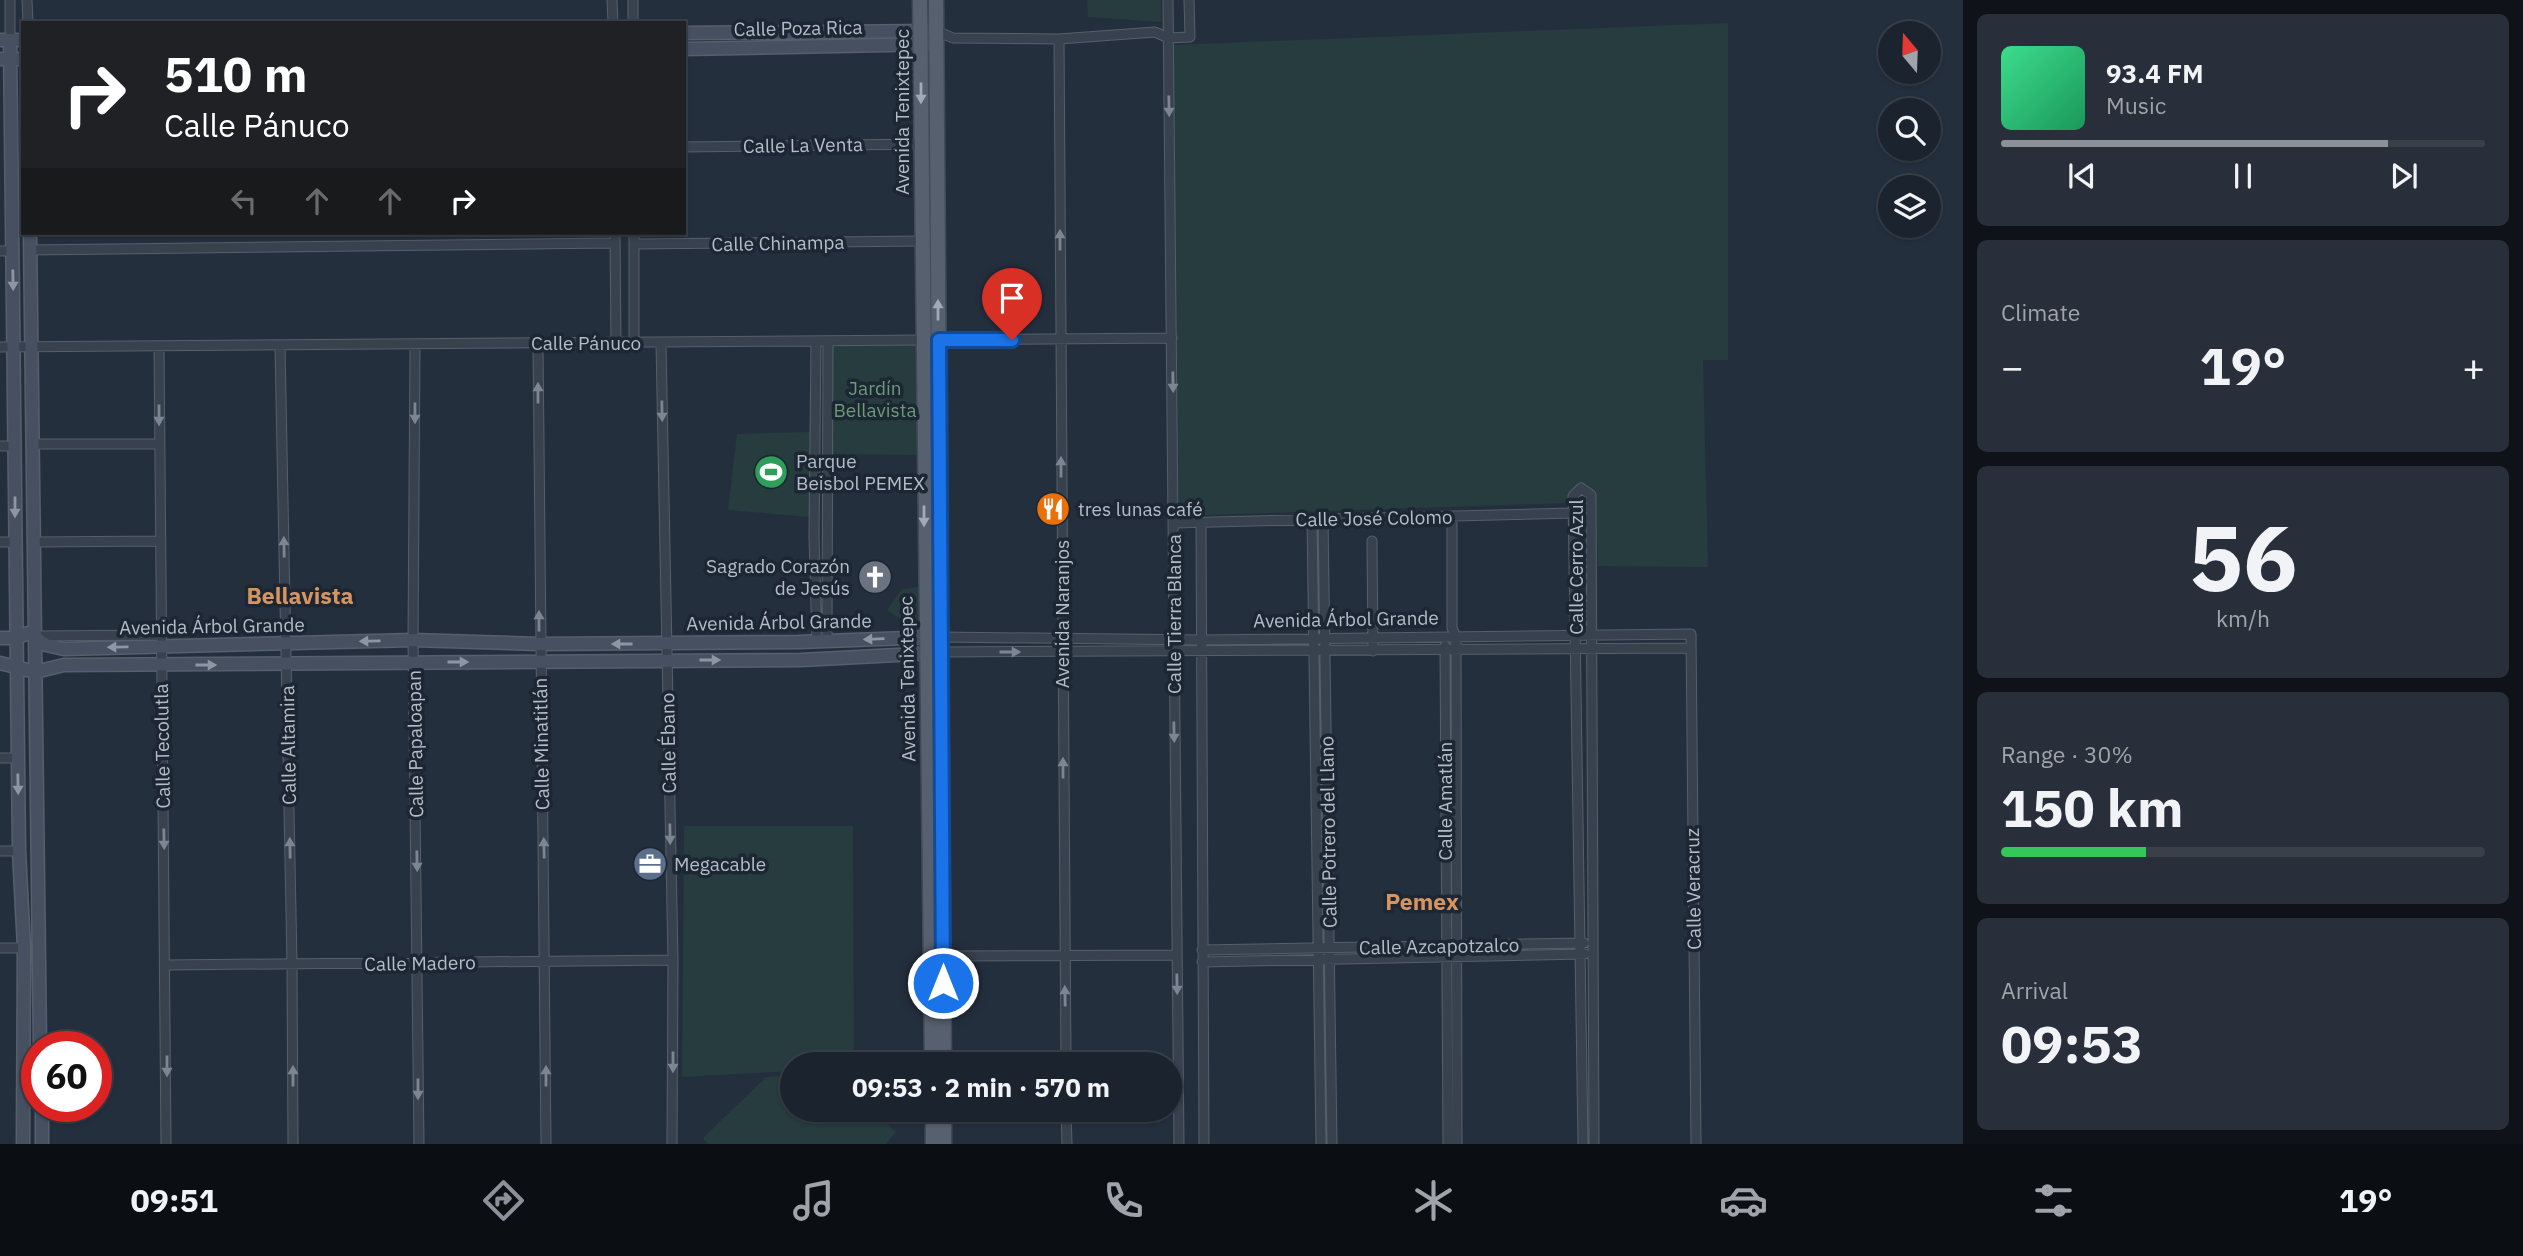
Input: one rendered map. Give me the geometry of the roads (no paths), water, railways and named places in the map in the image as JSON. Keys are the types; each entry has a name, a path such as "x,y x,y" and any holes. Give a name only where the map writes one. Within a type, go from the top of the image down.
{"main road":[{"name":"Avenida Tenixtepec","path":"920,0 925,653 935,801 937,956 943,1052"},
{"name":"Avenida Tenixtepec","path":"935,801 942,652 936,0"},
{"name":"Avenida Tenixtepec","path":"933,1052 937,956"},
{"path":"933,1122 933,1144"},
{"path":"944,1122 944,1144"}],"street":[{"path":"10,0 11,59 6,154 7,347 15,446 19,851 24,948 23,1144"},
{"path":"27,0 28,21"},
{"path":"612,0 613,21"},
{"path":"633,0 633,21"},
{"name":"Calle Tierra Blanca","path":"1168,0 1179,1144"},
{"path":"1168,38 1190,37 1189,0"},
{"path":"1168,24 1189,23"},
{"name":"Calle Poza Rica","path":"686,33 1059,39 1155,32 1168,24"},
{"name":"Calle Poza Rica","path":"1155,32 1168,38"},
{"name":"Calle Poza Rica","path":"686,49 920,38"},
{"name":"Avenida Naranjos","path":"1059,39 1066,1052"},
{"name":"Calle La Venta","path":"686,147 921,144"},
{"path":"30,235 40,1031"},
{"path":"634,235 634,343"},
{"path":"30,250 615,238 616,343"},
{"name":"Calle Chinampa","path":"634,244 922,241"},
{"name":"Calle Pánuco","path":"7,347 1172,338"},
{"path":"816,341 814,537 822,641"},
{"path":"822,641 828,341"},
{"name":"Calle Ébano","path":"661,343 665,661 673,960 672,1144"},
{"name":"Calle Minatitlán","path":"538,344 539,661 546,962 546,1144"},
{"name":"Calle Papaloapan","path":"415,345 413,640 419,1144"},
{"name":"Calle Altamira","path":"280,346 293,1144"},
{"name":"Calle Tecolutla","path":"159,347 160,666 167,965 166,1144"},
{"path":"32,444 159,444"},
{"path":"0,446 15,446"},
{"name":"Calle Cerro Azul","path":"1583,1144 1573,513 1576,491 1587,489 1591,495 1594,1144"},
{"name":"Calle José Colomo","path":"1175,523 1573,513"},
{"name":"Calle Amatlán","path":"1448,1144 1456,650 1451,634 1452,516"},
{"name":"Calle Potrero del Llano","path":"1312,519 1321,1144"},
{"name":"Calle Potrero del Llano","path":"1323,519 1332,1144"},
{"path":"1201,522 1203,1144"},
{"path":"33,542 159,541"},
{"path":"1372,541 1373,651"},
{"path":"0,542 15,542"},
{"path":"1574,579 1591,579"},
{"path":"1313,581 1324,581"},
{"path":"1575,601 1591,600"},
{"name":"Avenida Árbol Grande","path":"0,638 16,638 21,634 34,636 55,648 160,640 286,643 413,640 539,644 822,641 925,637 1201,640 1373,638 1451,634 1691,634"},
{"name":"Calle Amatlán","path":"1451,634 1444,650 1451,946"},
{"name":"Calle Veracruz","path":"1691,634 1696,1144"},
{"name":"Avenida Árbol Grande","path":"0,663 35,672 64,665 801,660 942,652 1201,653 1691,648"},
{"path":"0,758 18,758"},
{"path":"1578,800 1592,800"},
{"path":"0,851 19,851 28,842 36,842"},
{"path":"19,851 26,863 36,862"},
{"name":"Calle Azcapotzalco","path":"1202,950 1593,944"},
{"path":"0,948 24,948"},
{"name":"Calle Azcapotzalco","path":"1202,962 1593,954"},
{"path":"937,956 1176,955"},
{"name":"Calle Amatlán","path":"1451,957 1457,1144"},
{"name":"Calle Madero","path":"167,965 673,960"},
{"path":"1582,1101 1593,1101"},
{"path":"42,1122 42,1144"},
{"path":"1066,1122 1067,1144"}],"place":[{"name":"Parque Beisbol PEMEX","path":"771,472"},
{"name":"tres lunas café","path":"1053,509"},
{"name":"Sagrado Corazón de Jesús","path":"875,577"},
{"name":"Megacable","path":"650,864"}],"district":[{"name":"Bellavista","path":"300,595"},
{"name":"Pemex","path":"1422,901"}],"park label":[{"name":"Jardín Bellavista","path":"875,399"}]}
